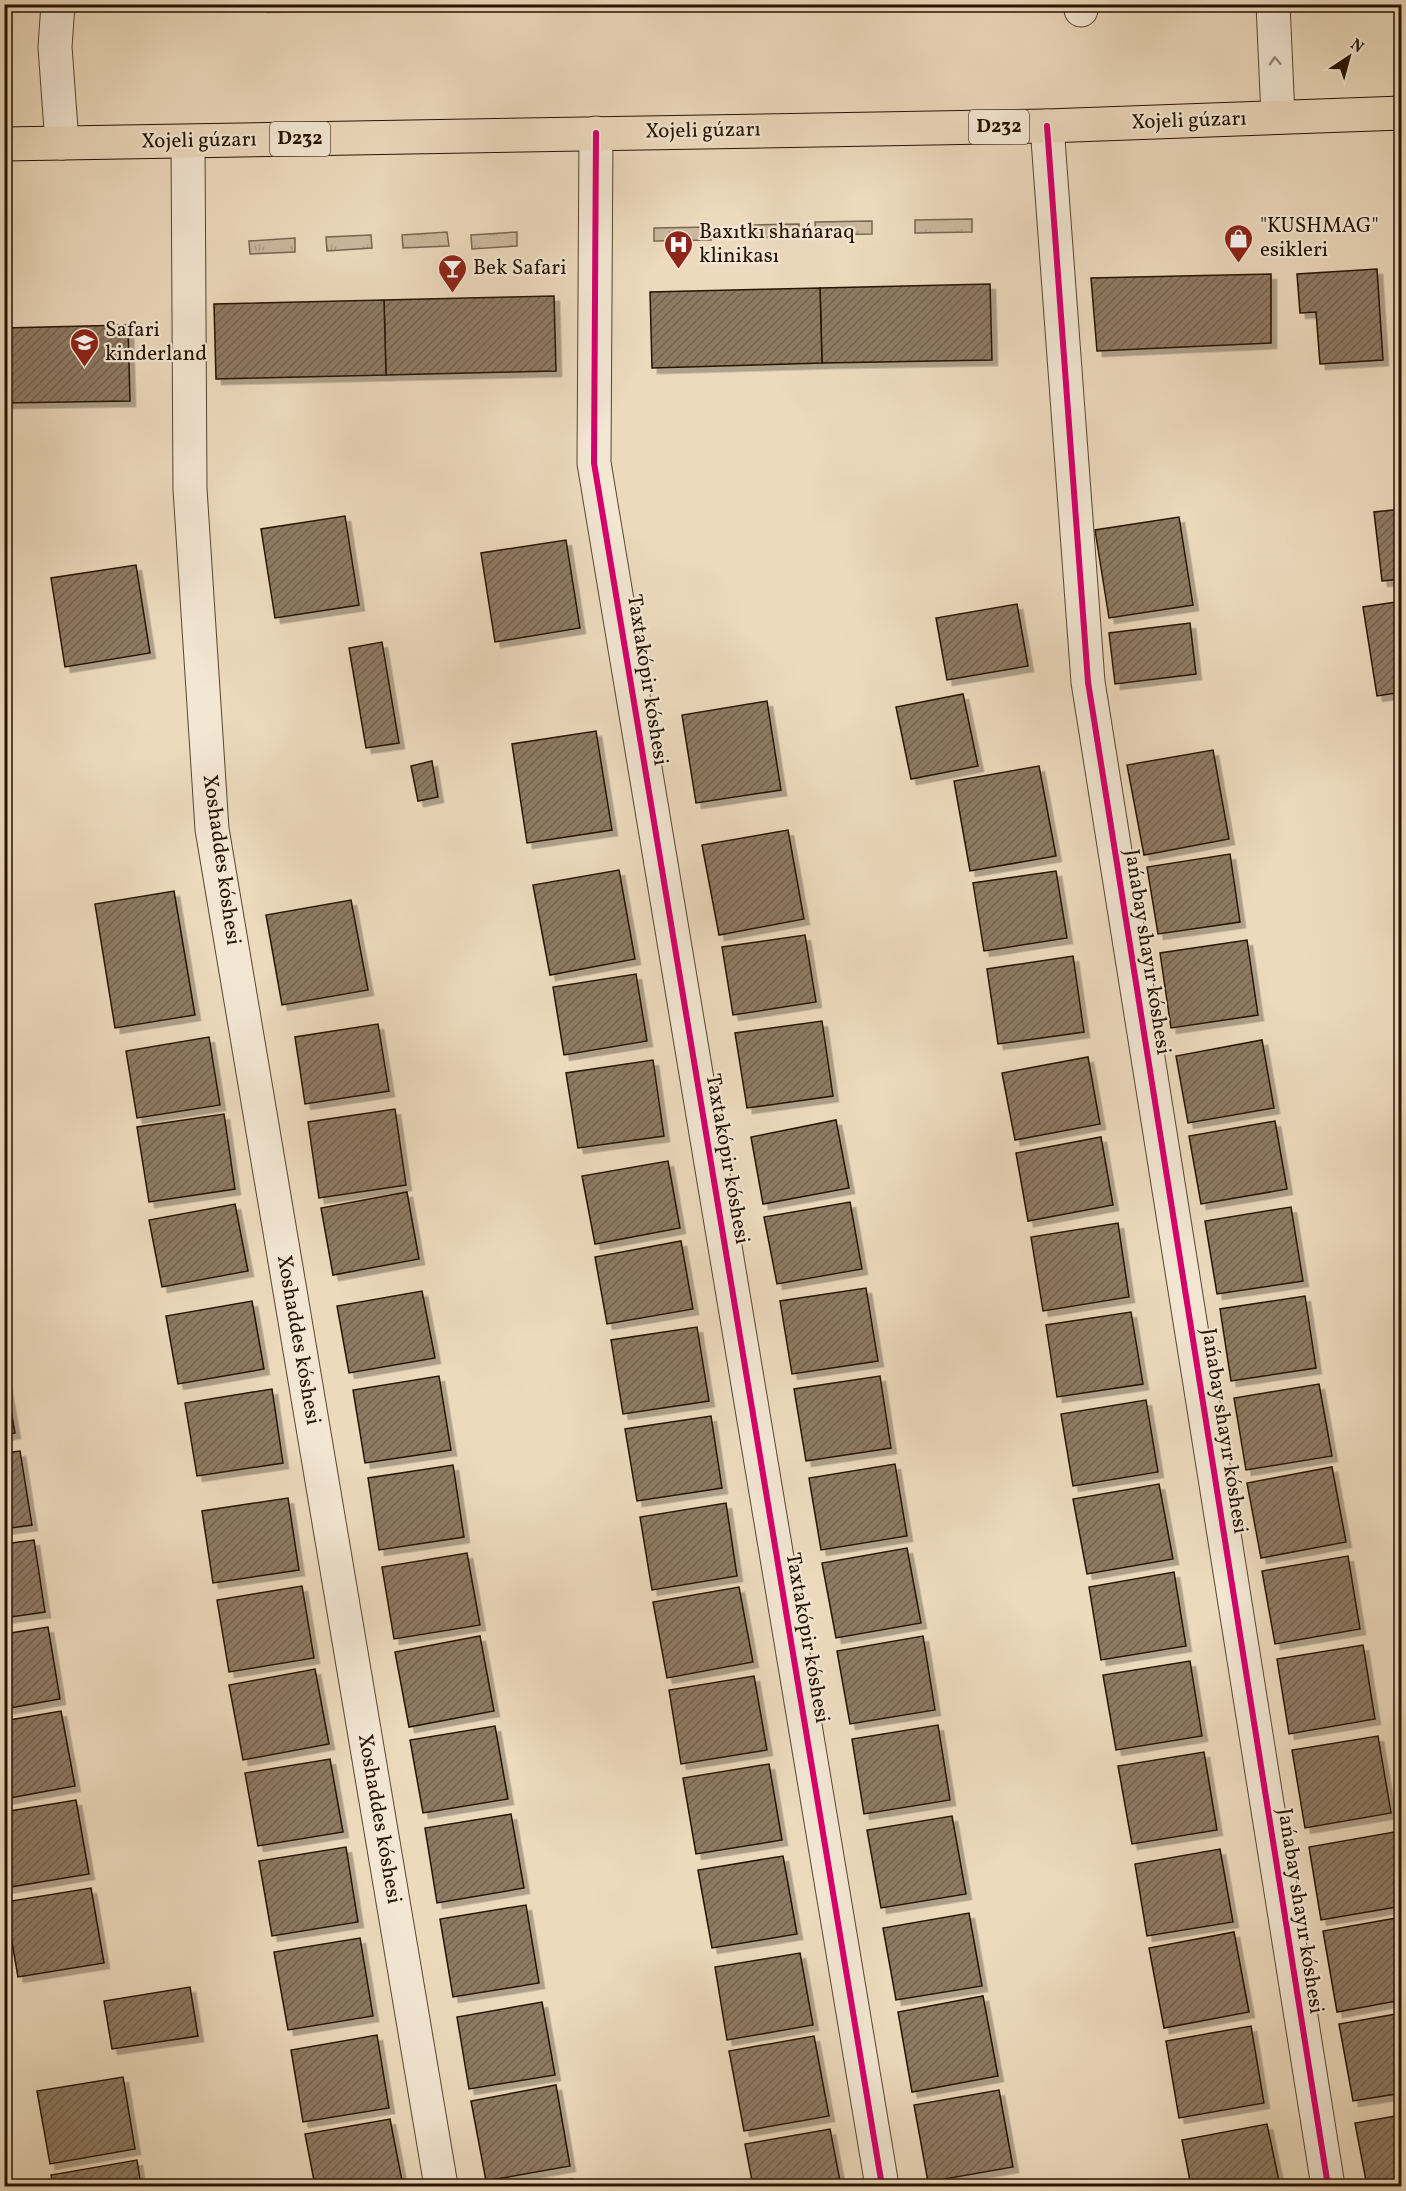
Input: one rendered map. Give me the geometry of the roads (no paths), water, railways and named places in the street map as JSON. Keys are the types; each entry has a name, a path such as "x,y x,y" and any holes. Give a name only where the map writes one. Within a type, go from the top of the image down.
{"main road":[{"name":"Xojeli gúzarı","path":"4,144 1047,126 1401,113"}],"street":[{"path":"58,4 55,47 62,143"},
{"path":"1273,4 1278,117"},
{"name":"Jańabay shayır kóshesi","path":"1047,126 1088,682 1328,2187"},
{"name":"Taxtakópir kóshesi","path":"596,133 594,463 882,2187"},
{"name":"Xoshaddes kóshesi","path":"188,142 190,489 212,829 441,2187"}],"place":[{"name":"\"KUSHMAG\" esikleri","path":"1239,264"},
{"name":"Baxıtkı shańaraq klinikası","path":"678,270"},
{"name":"Bek Safari","path":"452,294"},
{"name":"Safari kinderland","path":"84,368"}]}
